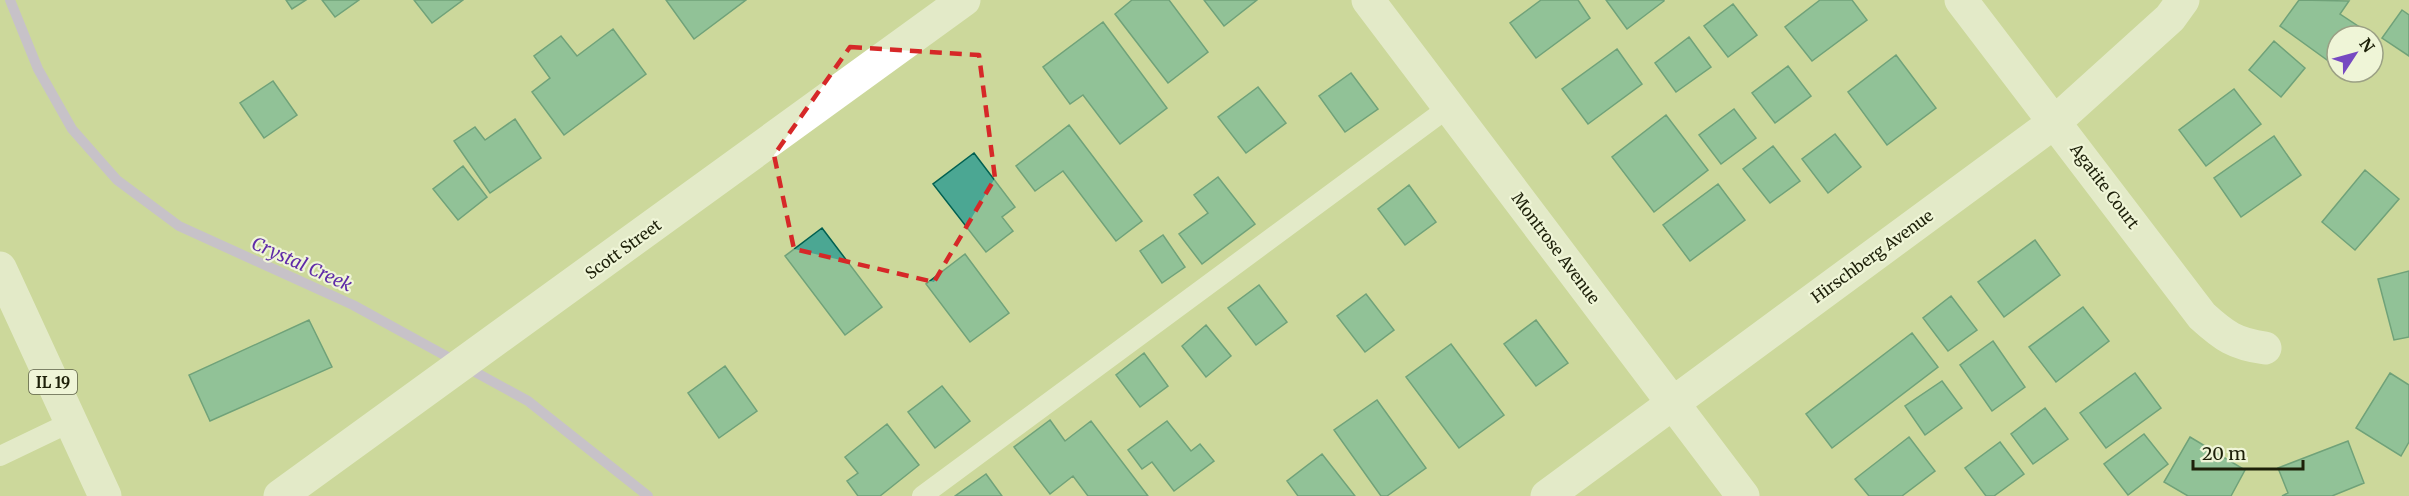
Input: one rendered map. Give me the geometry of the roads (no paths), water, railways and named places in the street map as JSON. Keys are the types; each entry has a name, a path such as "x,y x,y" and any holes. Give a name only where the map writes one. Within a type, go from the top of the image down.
{"street":[{"name":"Scott Street","path":"280,496 964,0"},
{"name":"Montrose Avenue","path":"1368,0 1743,496"},
{"name":"Agatite Court","path":"1961,0 2056,121 2202,316 2223,334 2243,345 2265,348"},
{"name":"Hirschberg Avenue","path":"1547,496 2056,121 2170,18 2182,0"},
{"name":"IL 19","path":"0,268 8,307 71,422 105,496"}],"lane":[{"path":"922,496 1449,107"},
{"path":"0,456 71,422"}],"waterway":[{"name":"Crystal Creek","path":"10,0 38,69 72,129 117,180 179,226 353,305 528,401 648,496"}]}
